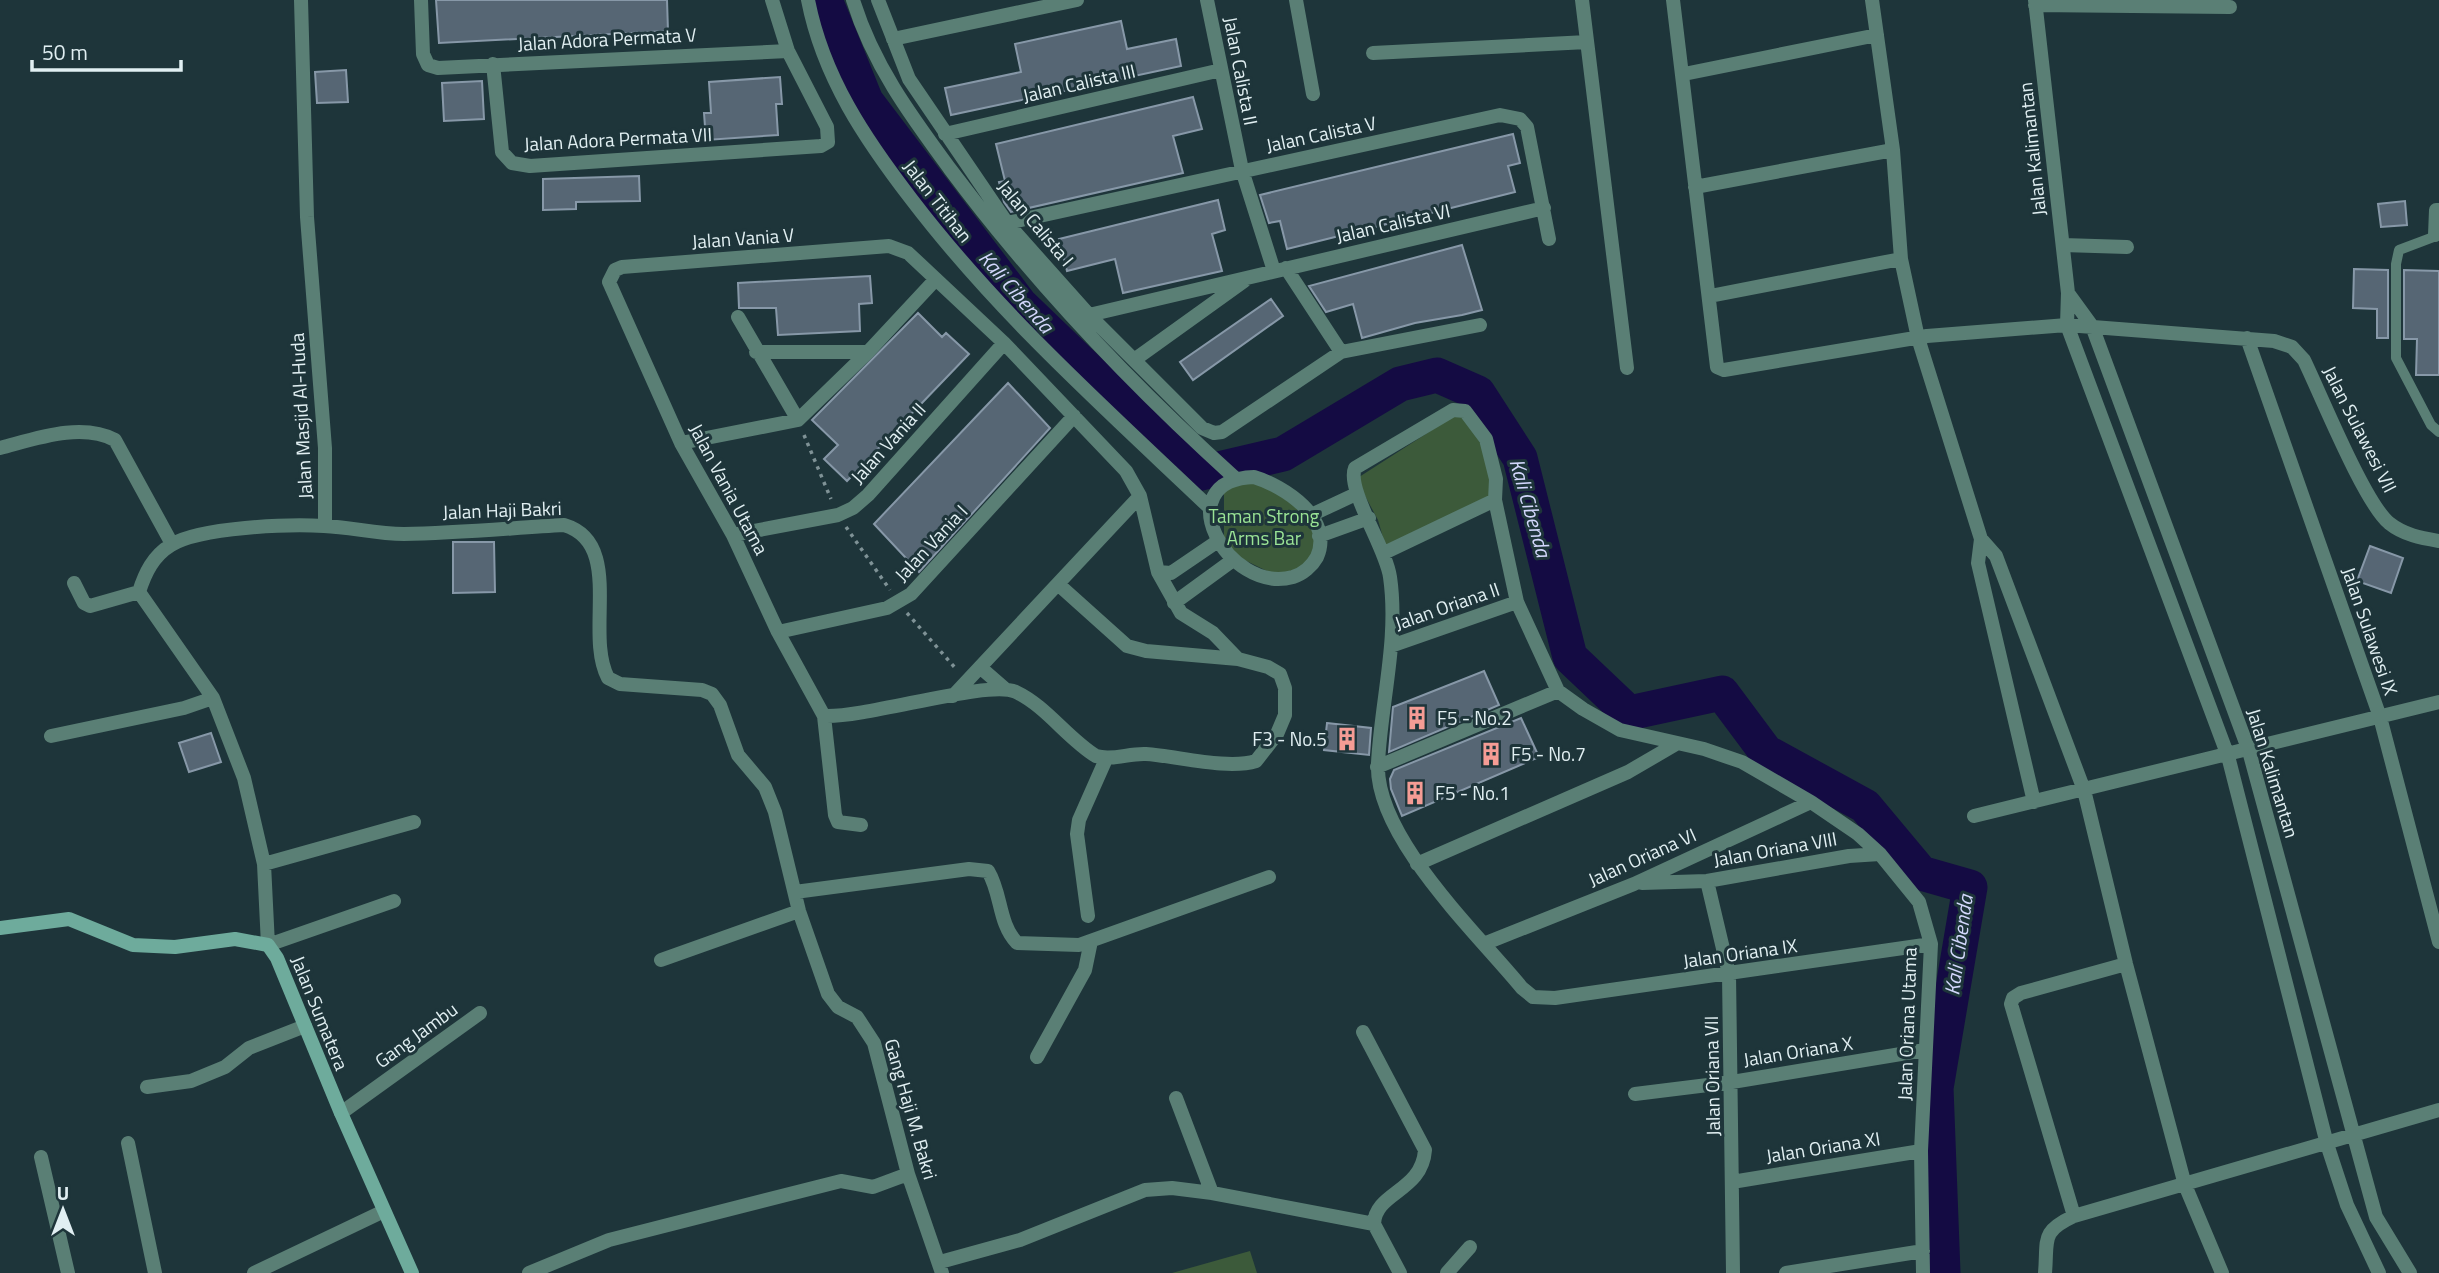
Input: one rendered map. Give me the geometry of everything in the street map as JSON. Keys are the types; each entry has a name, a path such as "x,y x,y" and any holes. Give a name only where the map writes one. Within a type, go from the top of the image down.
{"street":[{"name":"Jalan Masjid Al-Huda","path":"172,544 223,531 325,526 325,448 307,217 301,0"},
{"name":"Jalan Adora Permata V","path":"421,0 423,54 428,65 438,68 788,51"},
{"path":"772,0 788,51"},
{"name":"Jalan Titihan","path":"808,0 820,44 851,114 871,147 939,236 1013,320 1210,508"},
{"name":"Jalan Titihan","path":"853,0 879,65 902,104 977,206 1071,317 1235,478"},
{"name":"Jalan Calista I","path":"878,0 909,79 1007,223 1089,314 1193,421 1214,433 1233,425 1341,352"},
{"path":"894,39 1077,0"},
{"name":"Jalan Calista II","path":"1207,0 1242,170 1280,270 1341,352"},
{"path":"1296,0 1313,94"},
{"path":"1582,0 1627,369"},
{"path":"1673,0 1717,366 1724,370 1918,338 2067,325 2247,338"},
{"path":"1872,0 1893,150 1901,259 1918,338 1981,539 1979,564 2034,802"},
{"path":"2035,2 2230,7"},
{"name":"Jalan Kalimantan","path":"2035,2 2068,293 2067,325 2228,756 2327,1144 2347,1205 2379,1273"},
{"path":"1684,74 1877,36"},
{"path":"1373,54 1587,42"},
{"name":"Jalan Adora Permata VII","path":"493,64 502,152 512,163 530,166 821,146 828,142 827,127 788,51"},
{"name":"Jalan Calista III","path":"944,134 1222,70"},
{"name":"Jalan Calista V","path":"1007,223 1242,170 1500,115 1511,115 1520,119 1530,135 1549,239"},
{"path":"1695,187 1893,150"},
{"name":"Jalan Calista VI","path":"1089,314 1544,208"},
{"path":"2437,235 2436,210 2439,210"},
{"path":"2063,246 2127,247"},
{"name":"Jalan Vania V","path":"611,276 622,267 893,247 908,253 936,279"},
{"path":"1710,296 1901,259"},
{"name":"Jalan Vania Utama","path":"611,276 611,289 681,443 733,535 778,632 824,716 835,815 838,821 861,825"},
{"name":"Jalan Calista VI","path":"1134,360 1251,276"},
{"path":"681,443 798,421 868,352 936,279 1004,343 1126,471 1140,496 1158,572 1174,603 1181,613 1213,634 1238,659"},
{"name":"Jalan Kalimantan","path":"2068,293 2092,326 2249,751 2376,1217 2410,1273"},
{"path":"738,317 798,421"},
{"path":"1341,352 1480,325"},
{"name":"Jalan Sulawesi VII","path":"2247,338 2274,341 2292,347 2304,360 2369,494 2387,521 2403,533 2439,541"},
{"name":"Jalan Sulawesi IX","path":"2247,338 2380,717 2439,942"},
{"name":"Jalan Vania II","path":"733,535 838,515 853,508 868,495 1004,343"},
{"path":"756,352 868,352"},
{"path":"1377,766 1558,691 1517,602 1495,500 1496,479 1486,439 1471,417 1460,409 1355,468 1352,477 1356,494 1384,553 1390,576 1391,646 1377,766 1387,811 1397,834 1416,864 1486,943"},
{"name":"Jalan Vania I","path":"778,632 898,602 911,594 1074,416"},
{"path":"0,447 80,433 95,433 116,440 172,544 146,571 139,592"},
{"path":"1255,477 1270,482 1287,491 1311,515 1319,536 1318,554 1312,565 1293,577 1264,576 1233,559 1218,541 1211,524 1210,508 1218,489 1235,478 1255,477"},
{"path":"1311,515 1356,494"},
{"path":"953,696 1140,496"},
{"path":"1384,553 1495,500"},
{"path":"1319,536 1369,518"},
{"name":"Jalan Haji Bakri","path":"325,526 369,533 403,534 564,525 580,529 589,539 598,567 601,653 608,678 620,684 702,690 712,694 720,705 738,755 765,787 795,891"},
{"path":"1981,539 1996,556 2084,790 2126,964 2185,1185 2222,1273"},
{"path":"1158,572 1171,573 1218,541"},
{"path":"1174,603 1233,559"},
{"path":"74,583 84,603 90,606 139,592"},
{"path":"981,668 1004,688 1028,699 1086,750 1106,759 1143,754 1240,764 1256,761 1281,724 1286,702 1280,674 1268,667 1238,659 1146,651 1126,646 1059,585"},
{"path":"139,592 213,698 248,790 264,864 268,944 394,901"},
{"name":"Jalan Oriana II","path":"1391,646 1517,602"},
{"path":"824,716 873,713 1004,688"},
{"name":"Jalan Oriana Utama","path":"1558,691 1620,730 1704,749 1742,762 1811,802 1858,834 1880,854 1919,902 1931,944 1921,1151 1923,1273"},
{"path":"51,736 184,708 213,698"},
{"path":"1974,816 2249,751 2439,702"},
{"path":"1416,864 1628,772 1676,744"},
{"path":"1088,916 1077,834 1079,820 1106,759"},
{"name":"Jalan Oriana VI","path":"1486,943 1634,884 1811,802"},
{"path":"264,864 414,821"},
{"name":"Jalan Oriana VIII","path":"1634,884 1707,881 1849,856 1880,854"},
{"path":"795,891 970,869 988,871 994,881 1007,933 1017,943 1079,945 1269,877"},
{"name":"Jalan Oriana VII","path":"1707,881 1729,974 1734,1273"},
{"name":"Gang Haji M. Bakri","path":"795,891 799,911 828,994 838,1007 858,1017 874,1043 908,1174 941,1268"},
{"path":"661,960 799,911"},
{"name":"Jalan Sumatera","path":"0,928 69,919 133,945 175,947 235,939 268,944 277,958 341,1113 412,1273"},
{"path":"1037,1057 1085,970 1091,941"},
{"name":"Jalan Oriana IX","path":"1486,943 1522,988 1533,997 1555,998 1931,944"},
{"path":"2074,1216 2011,1004 2021,993 2126,964"},
{"name":"Gang Jambu","path":"341,1113 480,1013"},
{"path":"147,1087 191,1081 225,1067 249,1048 305,1026"},
{"path":"1363,1032 1425,1150 1424,1164 1417,1176 1381,1206 1374,1216 1374,1224 1400,1273"},
{"name":"Jalan Oriana X","path":"1635,1094 1732,1082 1925,1049"},
{"path":"1176,1098 1212,1194"},
{"path":"2045,1273 2048,1233 2054,1226 2074,1216 2439,1110"},
{"path":"128,1143 155,1273"},
{"name":"Jalan Oriana XI","path":"1732,1182 1921,1151"},
{"path":"41,1157 68,1273"},
{"path":"536,1272 609,1240 841,1181 879,1186 908,1174"},
{"path":"941,1268 1020,1240 1144,1189 1172,1188 1212,1194 1374,1224"},
{"path":"254,1273 384,1211"},
{"path":"1447,1273 1470,1247"},
{"path":"1786,1273 1923,1251"}],"lane":[{"path":"2437,235 2399,250 2396,264 2396,358 2431,425 2439,432"}],"path":[{"path":"798,421 838,515 898,602 967,682"}],"green space":[{"path":"1460,412 1475,432 1485,452 1491,473 1492,498 1386,548 1378,520 1356,479"},
{"name":"Taman Strong Arms Bar","path":"1236,480 1287,491 1316,528 1312,565 1281,578 1224,550 1224,484"},
{"path":"1250,1251 1257,1273 1172,1273"}],"building":[{"path":"436,0 667,0 668,31 439,43"},
{"path":"1121,21 1127,49 1176,39 1181,66 951,115 945,88 1021,72 1015,44"},
{"path":"346,70 348,102 317,103 315,72"},
{"path":"780,77 782,104 776,104 778,135 706,140 704,113 711,113 709,82"},
{"path":"482,81 484,119 444,121 442,83"},
{"path":"1193,97 1202,129 1173,136 1183,173 1011,212 1004,202 999,182 1005,181 996,144"},
{"path":"1513,134 1520,163 1508,166 1515,192 1287,249 1280,221 1269,223 1260,195"},
{"path":"639,176 640,201 576,202 576,209 543,210 543,179"},
{"path":"1218,200 1225,230 1212,234 1222,271 1123,293 1115,259 1067,271 1059,239"},
{"path":"2405,201 2407,225 2381,227 2378,204"},
{"path":"1462,245 1482,310 1415,323 1362,338 1353,304 1326,312 1309,286"},
{"path":"2354,269 2388,270 2388,338 2377,338 2377,309 2353,308"},
{"path":"2404,270 2439,271 2439,375 2416,375 2417,339 2404,339"},
{"path":"870,276 872,303 859,304 860,331 778,335 776,308 739,308 738,283"},
{"path":"1271,299 1283,316 1193,380 1180,362"},
{"path":"918,313 942,337 946,333 969,354 847,481 824,459 838,445 812,420"},
{"path":"1008,383 1050,428 919,572 874,524"},
{"path":"453,542 494,542 495,592 453,593"},
{"path":"2370,546 2403,558 2391,593 2357,581"},
{"path":"1484,671 1499,705 1389,752 1393,707"},
{"path":"1521,718 1539,757 1402,816 1391,789 1390,779 1394,770"},
{"name":"F3 - No.5","path":"1327,723 1371,728 1369,755 1324,750"},
{"path":"211,733 221,762 189,772 179,743"}],"waterway":[{"name":"Kali Cibenda","path":"825,0 866,101 1020,304 1197,474 1283,454 1400,384 1437,375 1478,393 1520,458 1570,657 1629,713 1722,693 1766,752 1865,806 1921,873 1970,887 1936,1088 1943,1273"}],"place":[{"name":"F5 - No.2","path":"1417,718"},
{"name":"F3 - No.5","path":"1347,739"},
{"name":"F5 - No.7","path":"1491,754"},
{"name":"F5 - No.1","path":"1415,793"}]}
